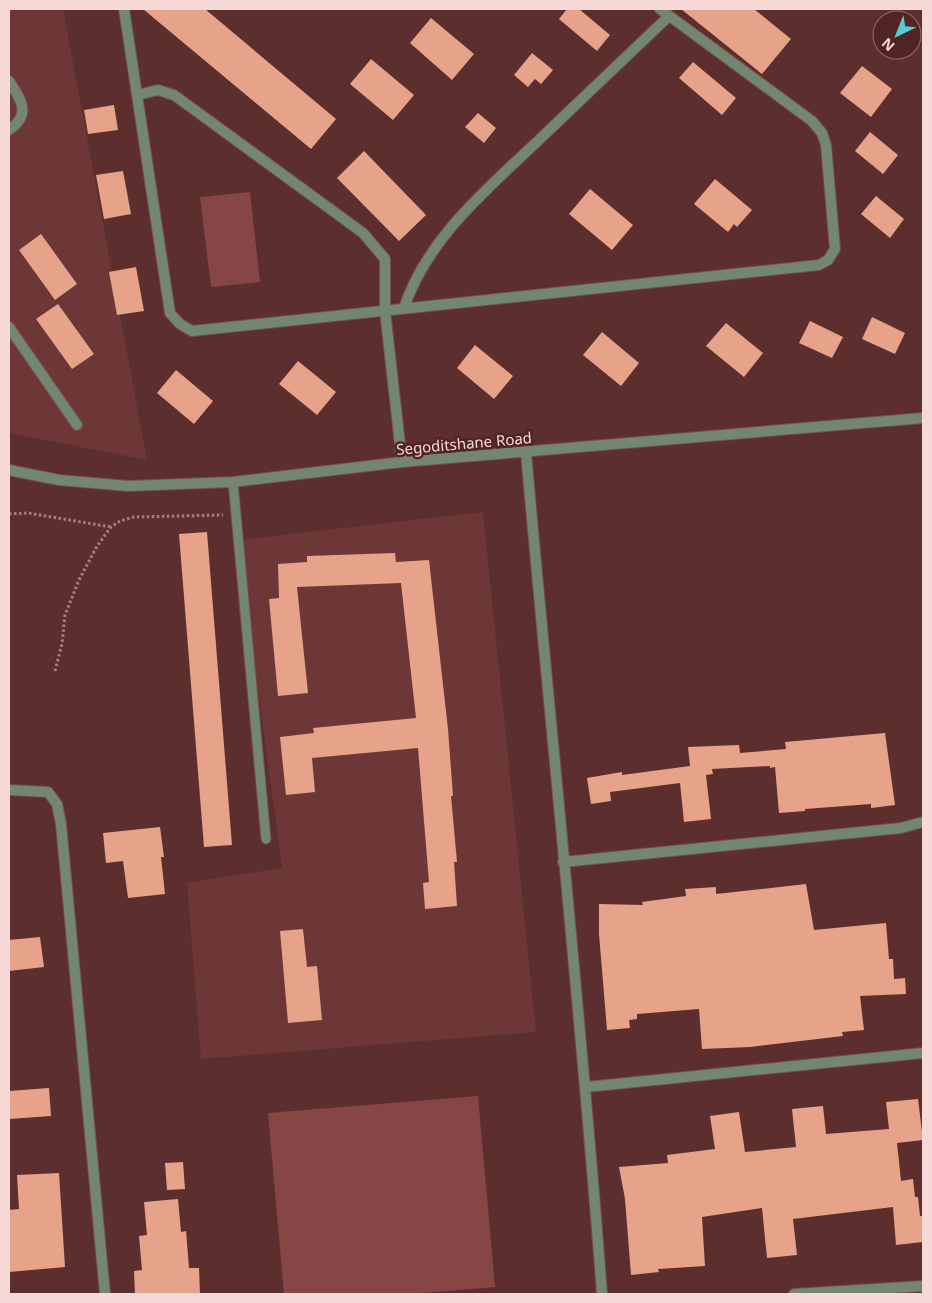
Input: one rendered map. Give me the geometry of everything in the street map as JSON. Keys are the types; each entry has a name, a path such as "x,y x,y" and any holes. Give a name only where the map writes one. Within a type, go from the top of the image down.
{"street":[{"path":"124,9 170,313 180,324 192,331 819,265 828,260 836,249 826,145 822,133 812,121 660,9"},
{"path":"404,308 412,286 430,255 460,216 669,16"},
{"path":"9,81 22,106 22,114 16,125 9,130"},
{"path":"137,95 158,90 174,95 363,233 385,259 385,311 402,462"},
{"path":"9,327 76,426"},
{"name":"Segoditshane Road","path":"9,470 59,480 128,486 232,482 402,462 923,418"},
{"path":"526,453 563,862 586,1087 602,1294"},
{"path":"9,790 48,792 57,804 61,824 105,1294"},
{"path":"563,862 901,828 923,822"},
{"path":"586,1087 923,1053"},
{"path":"794,1294 923,1286"}],"lane":[{"path":"232,482 266,839"}],"path":[{"path":"9,514 28,513 111,527"},
{"path":"55,671 62,644 65,615 97,546 111,527 120,521 134,517 236,514"}],"shaded area":[{"path":"9,9 63,9 147,460 9,433"},
{"path":"250,192 260,282 211,287 200,197"},
{"path":"483,512 536,1032 201,1059 187,883 282,868 238,540"},
{"path":"478,1096 495,1287 410,1294 284,1294 268,1113"}],"building":[{"path":"143,9 205,9 336,119 311,149"},
{"path":"567,9 579,9 610,35 597,51 559,19"},
{"path":"681,9 754,9 791,39 762,74"},
{"path":"431,18 474,54 452,80 410,43"},
{"path":"532,53 553,70 541,84 535,79 528,87 514,75"},
{"path":"371,59 414,95 393,120 350,84"},
{"path":"693,62 736,98 722,115 679,78"},
{"path":"862,66 892,89 871,117 840,93"},
{"path":"114,105 118,130 88,134 84,110"},
{"path":"478,113 496,128 484,143 465,127"},
{"path":"870,132 898,155 883,174 855,151"},
{"path":"364,151 426,215 399,241 337,178"},
{"path":"123,171 131,214 104,219 96,175"},
{"path":"715,179 752,210 737,227 734,224 728,232 694,204"},
{"path":"590,189 633,225 612,250 569,214"},
{"path":"876,196 904,219 890,238 861,214"},
{"path":"41,234 77,284 55,300 19,250"},
{"path":"136,267 144,311 117,315 109,272"},
{"path":"58,304 94,354 72,369 36,319"},
{"path":"872,317 905,333 895,354 862,339"},
{"path":"810,321 843,337 832,358 799,343"},
{"path":"726,323 763,353 744,377 706,346"},
{"path":"602,332 639,363 621,386 583,355"},
{"path":"475,345 513,376 494,399 457,368"},
{"path":"298,361 336,392 317,415 279,384"},
{"path":"176,370 213,401 194,424 157,393"},
{"path":"207,532 232,845 204,847 179,534"},
{"path":"395,553 396,562 429,560 448,729 453,796 451,796 457,862 454,862 457,906 425,909 423,883 429,882 418,748 312,758 315,792 286,795 280,737 314,733 313,728 416,718 401,583 297,587 308,693 278,696 269,599 279,598 278,564 307,562 307,556"},
{"path":"885,733 895,805 871,808 871,804 779,813 775,767 770,768 770,766 712,769 713,774 706,775 711,819 684,822 680,783 610,792 611,801 591,804 587,778 622,772 622,775 690,766 688,747 739,745 740,753 786,749 785,742"},
{"path":"160,827 164,857 161,857 165,894 128,898 123,861 106,863 103,833"},
{"path":"806,884 814,930 886,923 889,959 893,959 894,979 905,978 906,994 860,996 864,1030 842,1032 843,1036 750,1047 702,1049 699,1009 637,1014 637,1019 629,1020 630,1028 607,1030 599,934 599,904 643,905 642,902 686,896 685,889 716,887 716,894"},
{"path":"303,929 307,967 317,966 322,1020 288,1023 280,931"},
{"path":"40,937 44,967 9,971 9,940"},
{"path":"49,1088 51,1116 9,1119 9,1091"},
{"path":"918,1099 923,1140 897,1143 901,1181 913,1179 915,1197 918,1197 920,1216 923,1216 923,1242 896,1245 893,1207 793,1219 797,1255 767,1258 762,1208 702,1217 705,1266 658,1269 659,1272 631,1275 625,1199 619,1167 668,1163 667,1155 715,1149 710,1116 739,1112 745,1152 796,1147 792,1109 823,1106 826,1134 889,1129 886,1102"},
{"path":"183,1162 185,1189 167,1190 165,1163"},
{"path":"59,1173 65,1267 9,1272 9,1210 19,1209 17,1175"},
{"path":"178,1199 181,1232 186,1231 189,1268 199,1268 200,1294 135,1294 134,1271 142,1270 139,1236 147,1235 144,1202"}]}
